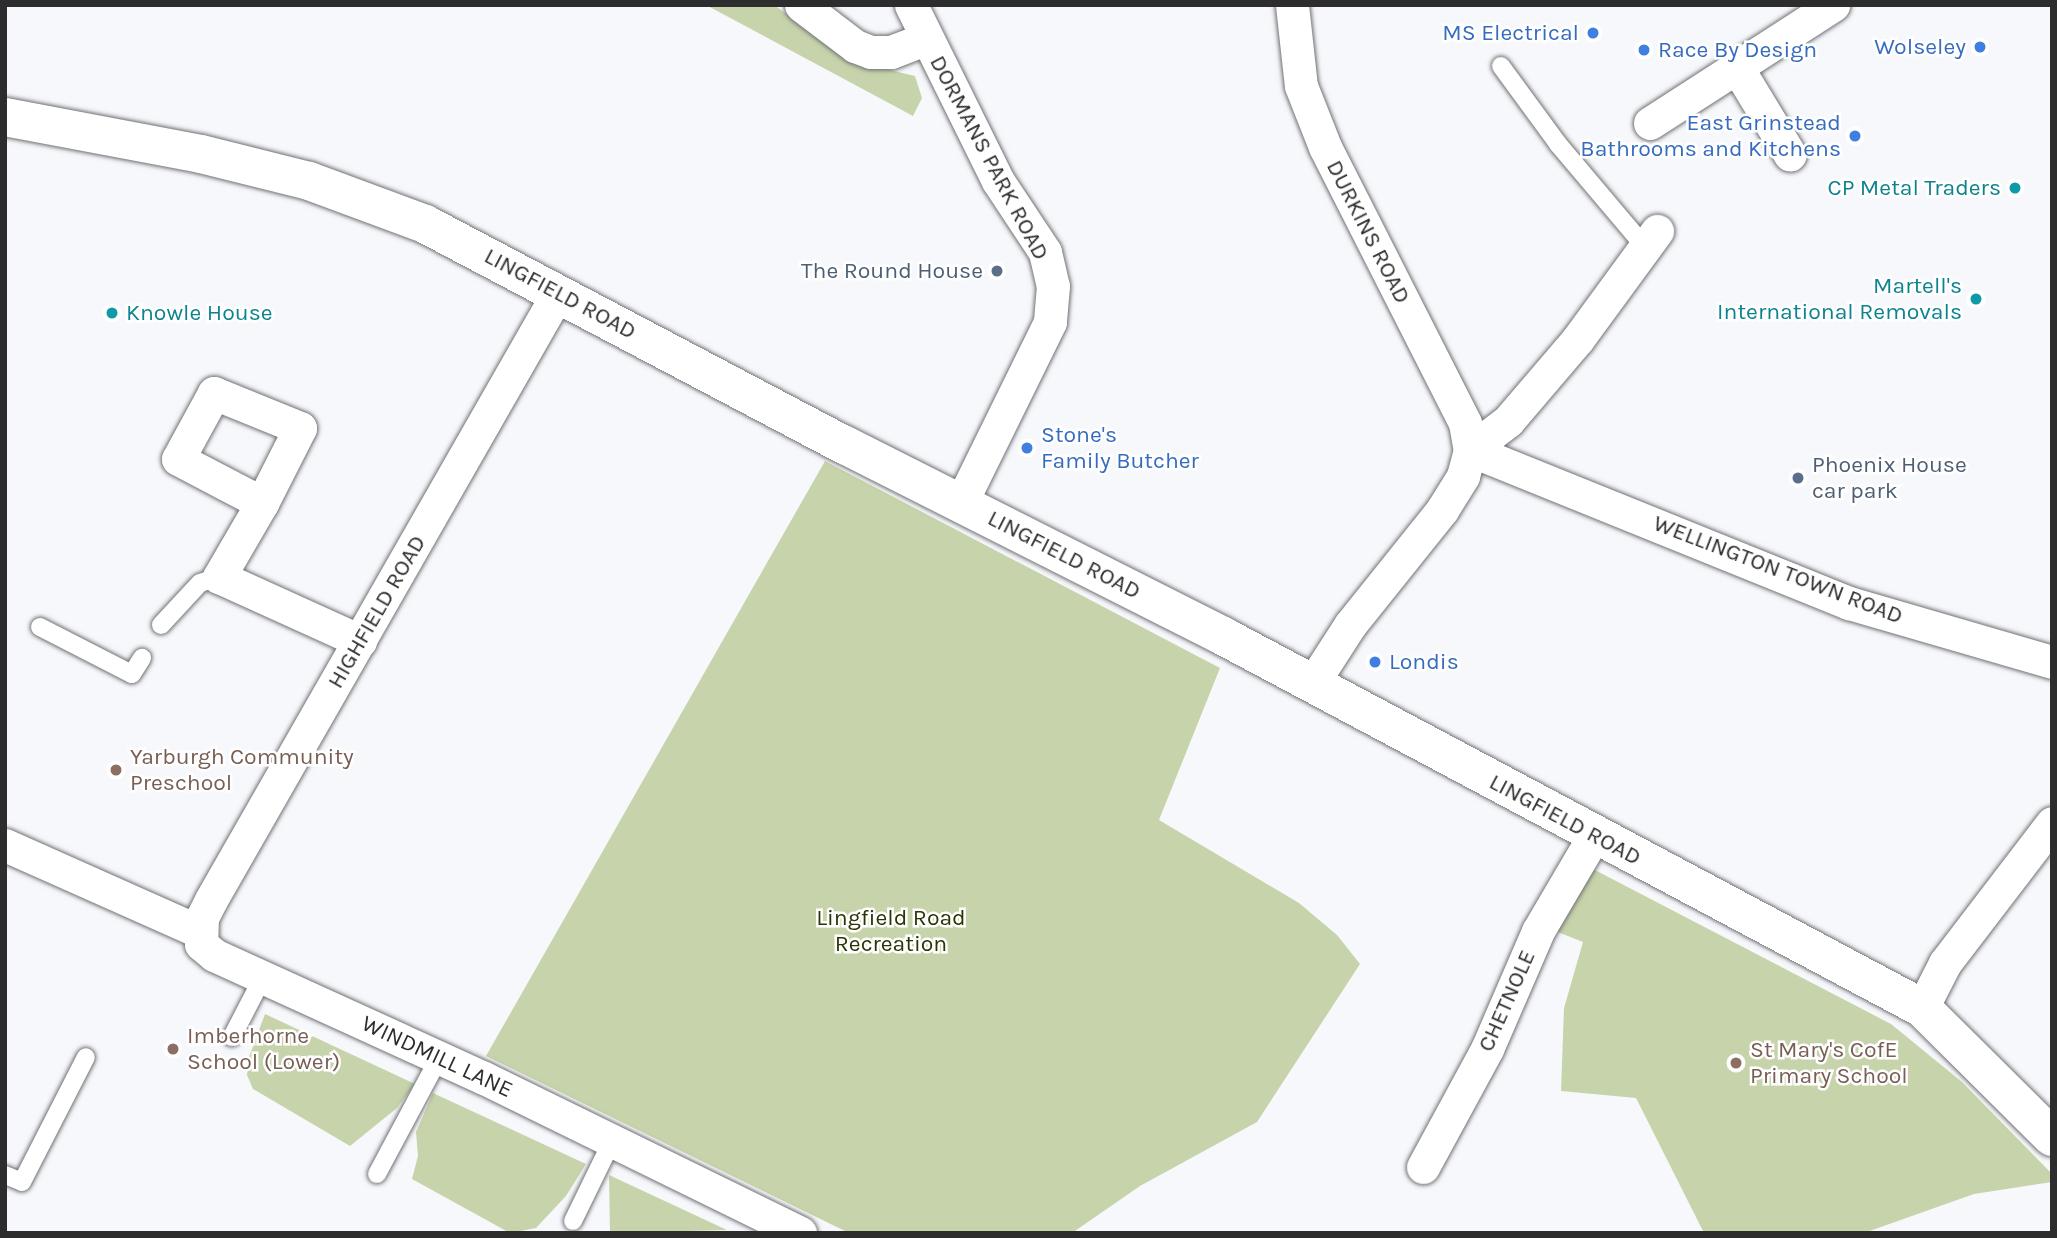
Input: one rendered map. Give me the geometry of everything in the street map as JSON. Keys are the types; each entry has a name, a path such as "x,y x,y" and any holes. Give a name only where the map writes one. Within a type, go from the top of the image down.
{"street":[{"path":"801,5 855,46 871,52 891,52 925,38"},
{"name":"DORMANS PARK ROAD","path":"911,5 998,181 1045,251 1053,286 1050,322 961,503"},
{"name":"DURKINS ROAD","path":"1292,5 1301,86 1325,147 1460,412 1471,450"},
{"path":"1650,122 1738,69 1833,5"},
{"path":"1738,69 1790,155"},
{"name":"LINGFIELD ROAD","path":"5,117 201,154 309,181 425,224 1312,684 1922,1008 2052,1137"},
{"path":"1312,684 1350,625 1442,510 1463,475 1471,450 1525,401 1578,339 1651,239"},
{"name":"HIGHFIELD ROAD","path":"200,932 211,900 558,293"},
{"name":"WELLINGTON TOWN ROAD","path":"1471,450 1849,603 2052,662"},
{"path":"262,503 219,577 360,641"},
{"path":"1922,1008 1953,952 2052,823"},
{"name":"CHETNOLE","path":"1423,1167 1487,1049 1538,931 1594,836"},
{"name":"WINDMILL LANE","path":"5,845 200,932 201,944 214,955 439,1058 800,1233"}],"lane":[{"path":"1501,66 1558,144 1651,239"},
{"path":"161,625 200,583 219,577"},
{"path":"40,627 132,674 142,657"},
{"path":"232,1037 263,977"},
{"path":"5,1175 22,1182 86,1057"},
{"path":"377,1174 439,1058"},
{"path":"573,1221 612,1141"}],"green space":[{"path":"706,5 774,5 852,61 915,76 922,98 913,116"},
{"name":"Lingfield Road Recreation","path":"825,461 1220,668 1159,820 1299,903 1337,935 1360,964 1257,1122 1140,1186 1072,1233 849,1233 486,1056"},
{"name":"St Mary's CofE Primary School","path":"1591,868 1891,1024 1962,1082 2052,1174 2052,1182 1974,1194 1864,1233 1704,1233 1636,1098 1561,1091 1564,1008 1583,942 1555,931"},
{"path":"265,1014 415,1084 397,1108 350,1146 253,1089 247,1075 249,1057"},
{"path":"433,1093 586,1164 566,1196 536,1228 510,1233 412,1179 418,1156 416,1132"},
{"path":"609,1175 727,1230 610,1233"}],"place":[{"name":"MS Electrical","path":"1593,33"},
{"name":"Wolseley","path":"1980,47"},
{"name":"Race By Design","path":"1644,50"},
{"name":"East Grinstead Bathrooms and Kitchens","path":"1855,136"},
{"name":"CP Metal Traders","path":"2015,188"},
{"name":"The Round House","path":"997,271"},
{"name":"Martell's International Removals","path":"1976,299"},
{"name":"Knowle House","path":"112,313"},
{"name":"Stone's Family Butcher","path":"1027,448"},
{"name":"Phoenix House car park","path":"1798,478"},
{"name":"Londis","path":"1375,662"},
{"name":"Yarburgh Community Preschool","path":"116,770"},
{"name":"Imberhorne School (Lower)","path":"173,1049"},
{"name":"St Mary's CofE Primary School","path":"1736,1063"}]}
